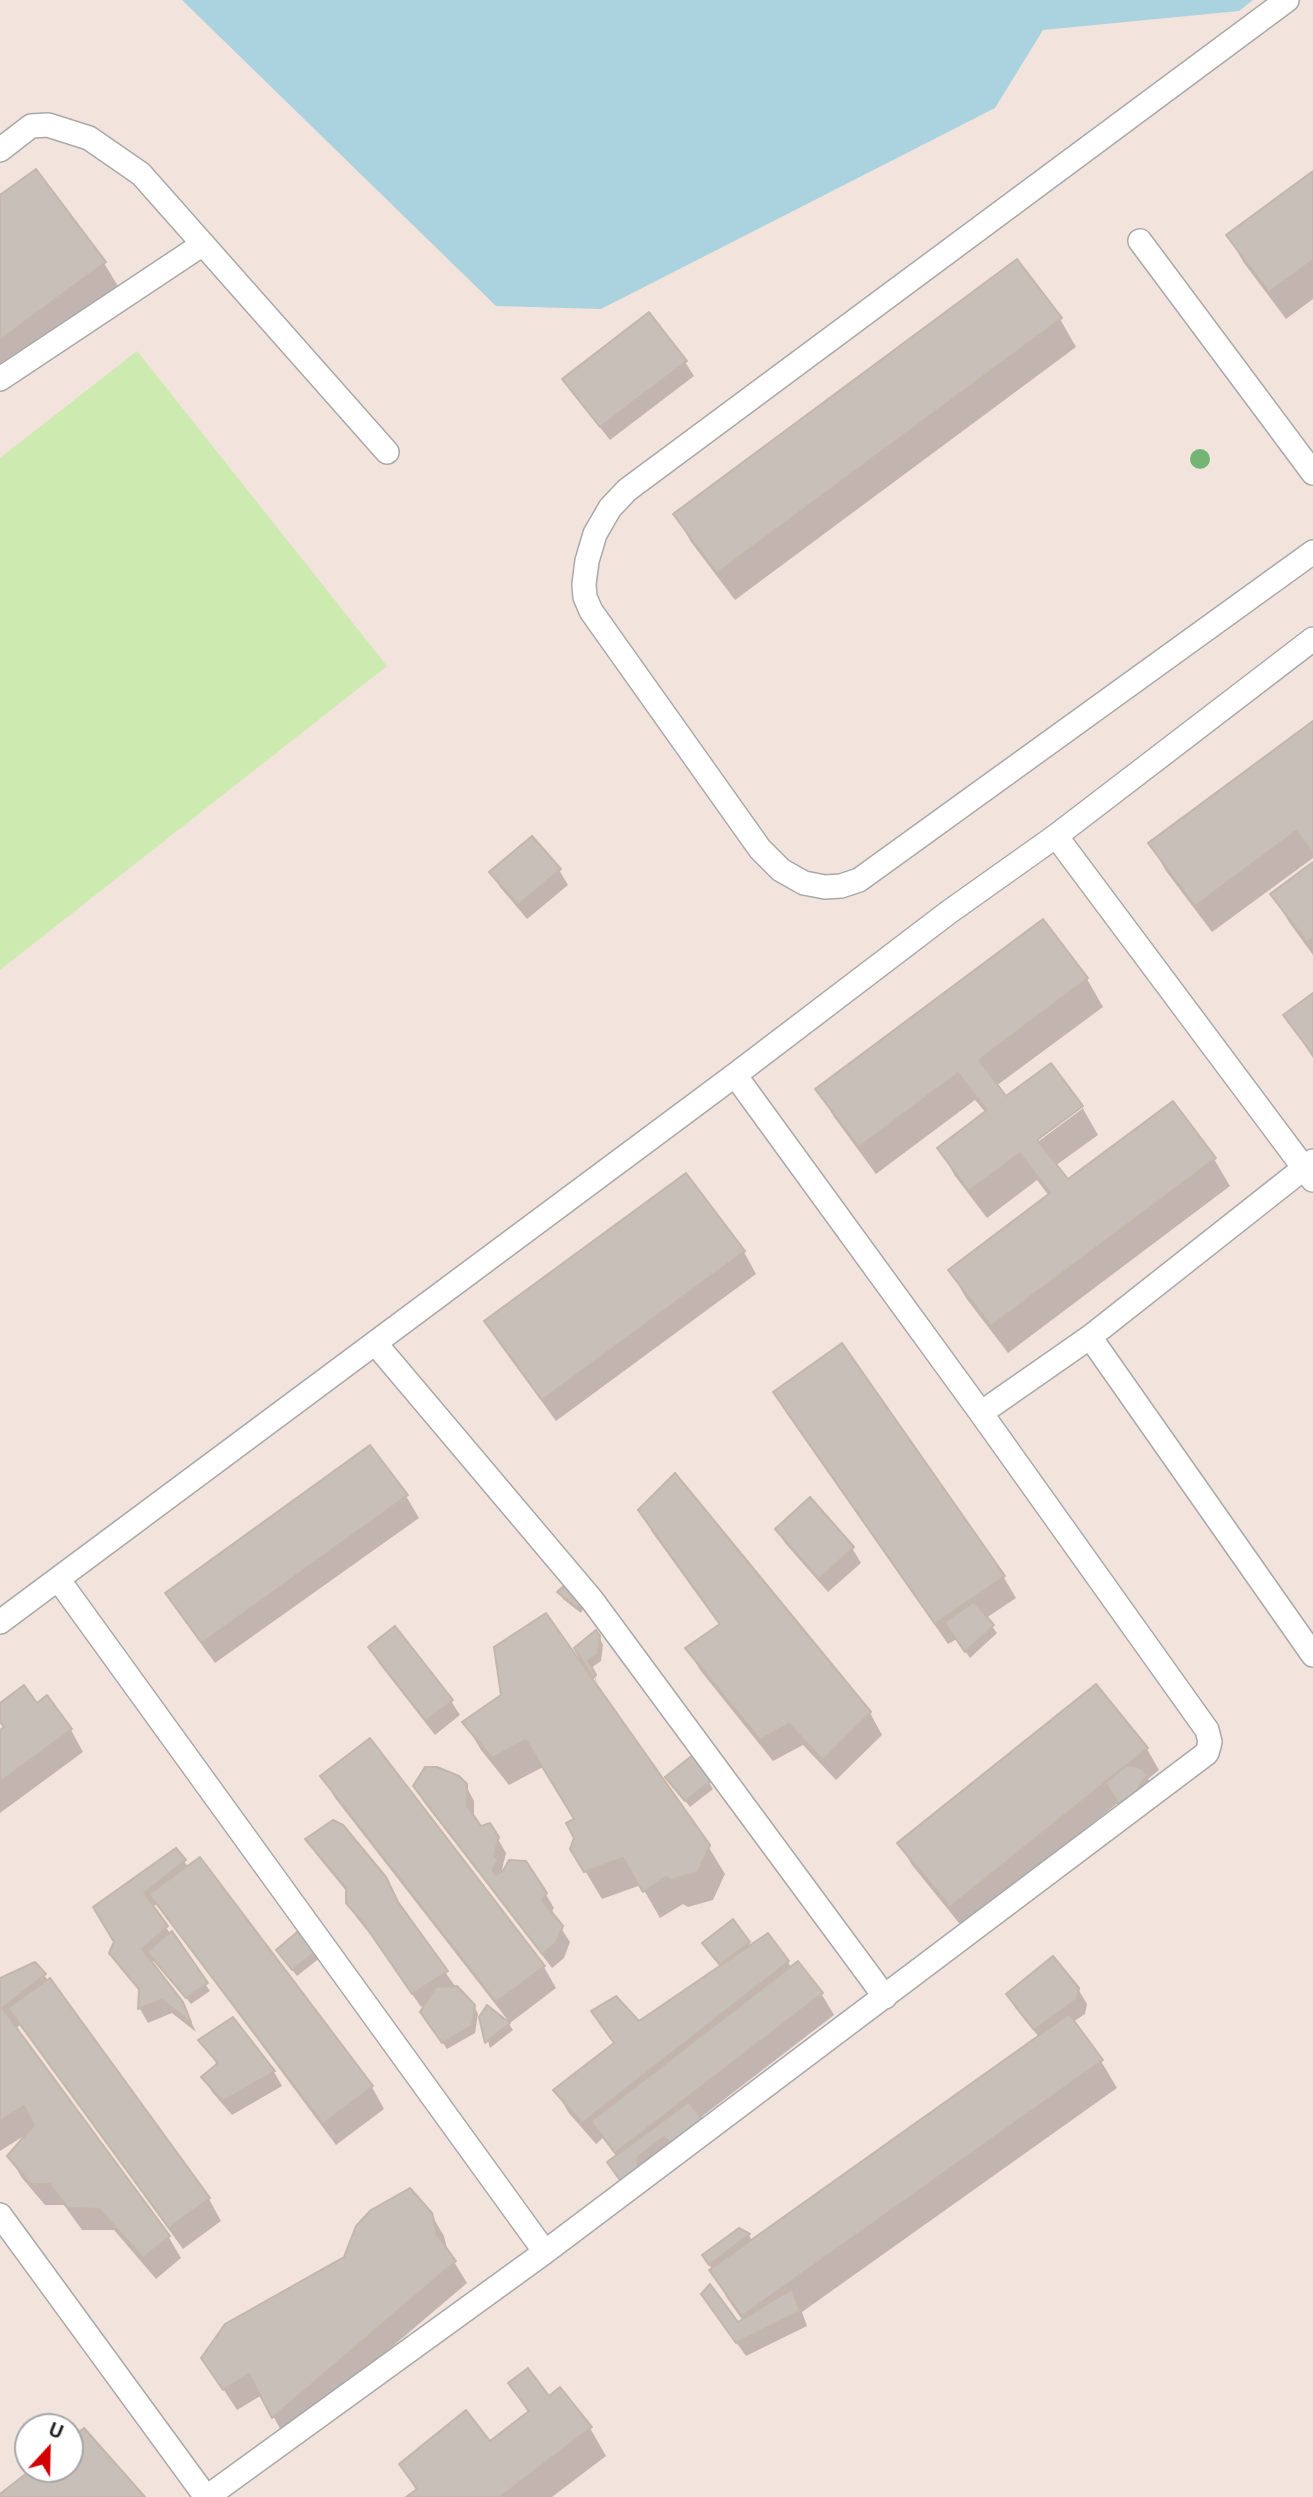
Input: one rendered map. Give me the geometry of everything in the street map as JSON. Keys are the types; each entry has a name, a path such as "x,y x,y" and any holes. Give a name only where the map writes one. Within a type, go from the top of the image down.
{"lane":[{"path":"1287,0 627,491 610,508 595,534 584,583 585,597 591,611 760,849 781,870 804,883 825,887 841,886 859,880 1313,552"},
{"path":"0,149 31,126 48,125 89,138 141,174 387,452"},
{"path":"1140,241 1313,473"},
{"path":"0,379 203,244"},
{"path":"0,1622 949,912 1056,835 1313,639"},
{"path":"981,1413 1090,1337 1310,1170 1056,835"},
{"path":"0,2215 206,2497 545,2252 1207,1753 1210,1742 1207,1730 735,1074"},
{"path":"1090,1337 1313,1655"},
{"path":"375,1343 592,1600 885,1997"},
{"path":"58,1579 545,2252"}],"shaded area":[{"path":"0,0 1313,0 1313,2497 0,2497"}],"green space":[{"path":"137,351 387,666 0,970 0,458"}],"water":[{"path":"182,0 1253,0 1239,11 1043,30 995,108 601,309 496,306"}],"building":[{"path":"36,169 106,262 0,340 0,195"},
{"path":"1313,171 1313,260 1269,292 1226,235"},
{"path":"1017,259 1062,318 717,573 673,514"},
{"path":"649,312 687,361 600,427 562,379"},
{"path":"1313,721 1313,853 1296,831 1195,906 1148,843"},
{"path":"532,836 561,869 518,905 489,872"},
{"path":"1313,862 1313,938 1307,942 1270,894"},
{"path":"1043,919 1088,978 979,1060 1006,1096 1051,1063 1083,1106 1037,1140 1068,1179 1173,1101 1216,1158 991,1326 948,1270 1050,1193 1020,1153 969,1191 937,1148 987,1110 958,1073 859,1147 815,1089"},
{"path":"1313,993 1313,1055 1283,1015"},
{"path":"686,1173 745,1251 542,1400 484,1321"},
{"path":"842,1343 1005,1576 935,1624 773,1392"},
{"path":"370,1445 408,1495 202,1643 165,1593"},
{"path":"675,1473 871,1712 823,1760 789,1724 760,1740 685,1648 720,1624 638,1510"},
{"path":"810,1497 854,1547 819,1579 775,1529"},
{"path":"566,1584 582,1599 577,1608 557,1592"},
{"path":"974,1602 994,1625 965,1652 944,1622"},
{"path":"546,1613 710,1845 698,1872 671,1880 666,1877 643,1892 623,1858 584,1872 570,1849 574,1838 566,1823 574,1819 526,1740 492,1758 462,1722 501,1695 494,1647"},
{"path":"395,1626 453,1700 426,1721 368,1647"},
{"path":"596,1630 600,1636 598,1654 588,1660 596,1675 593,1678 574,1648"},
{"path":"1096,1684 1148,1748 950,1907 897,1843"},
{"path":"24,1685 37,1703 47,1695 72,1729 0,1782 0,1730 4,1727 0,1722 0,1703"},
{"path":"370,1738 545,1966 496,2002 320,1776"},
{"path":"694,1754 711,1781 685,1801 665,1777"},
{"path":"1127,1765 1141,1768 1148,1775 1139,1786 1139,1795 1122,1809 1105,1782"},
{"path":"425,1767 437,1767 459,1776 467,1784 467,1806 481,1826 490,1823 499,1837 494,1856 498,1860 492,1870 495,1875 503,1871 509,1860 526,1861 547,1893 542,1900 563,1926 556,1943 542,1954 413,1786"},
{"path":"333,1820 343,1825 386,1877 398,1902 448,1971 412,1994 364,1924 346,1903 346,1888 305,1839"},
{"path":"176,1848 186,1860 144,1893 168,1926 142,1949 183,2002 191,2022 162,2000 138,2009 139,1989 109,1953 114,1942 93,1907"},
{"path":"200,1857 373,2086 323,2124 149,1894"},
{"path":"733,1919 750,1942 720,1965 702,1943"},
{"path":"302,1928 318,1950 292,1970 276,1950"},
{"path":"172,1931 208,1983 186,1998 147,1952"},
{"path":"768,1933 789,1961 582,2123 553,2090 614,2043 591,2011 616,1996 639,2021"},
{"path":"1053,1956 1079,1988 1077,1999 1034,2030 1006,1994"},
{"path":"798,1961 823,1993 615,2153 591,2121"},
{"path":"35,1962 46,1974 2,2008 170,2236 143,2258 99,2209 68,2208 50,2184 31,2184 7,2156 34,2125 24,2106 0,2121 0,1978"},
{"path":"50,1978 210,2198 169,2228 8,2008"},
{"path":"457,1986 475,2005 472,2026 442,2043 420,2012 436,1987"},
{"path":"487,2005 510,2023 485,2043 479,2017"},
{"path":"1069,2014 1103,2060 742,2316 709,2270"},
{"path":"233,2017 275,2071 223,2101 201,2077 218,2063 198,2040"},
{"path":"689,2102 705,2123 677,2149 664,2137 639,2156 637,2162 641,2172 624,2186 607,2162"},
{"path":"410,2188 432,2213 437,2235 456,2261 272,2418 249,2374 223,2390 201,2358 225,2324 344,2257 356,2226 371,2210"},
{"path":"739,2228 750,2234 709,2265 702,2255"},
{"path":"710,2284 738,2322 792,2289 800,2311 736,2343 701,2294"},
{"path":"528,2368 549,2396 560,2387 592,2427 500,2497 406,2497 417,2489 399,2464 466,2410 490,2441 529,2411 508,2383"},
{"path":"84,2428 145,2497 0,2497 0,2494 14,2483 84,2483"}]}
